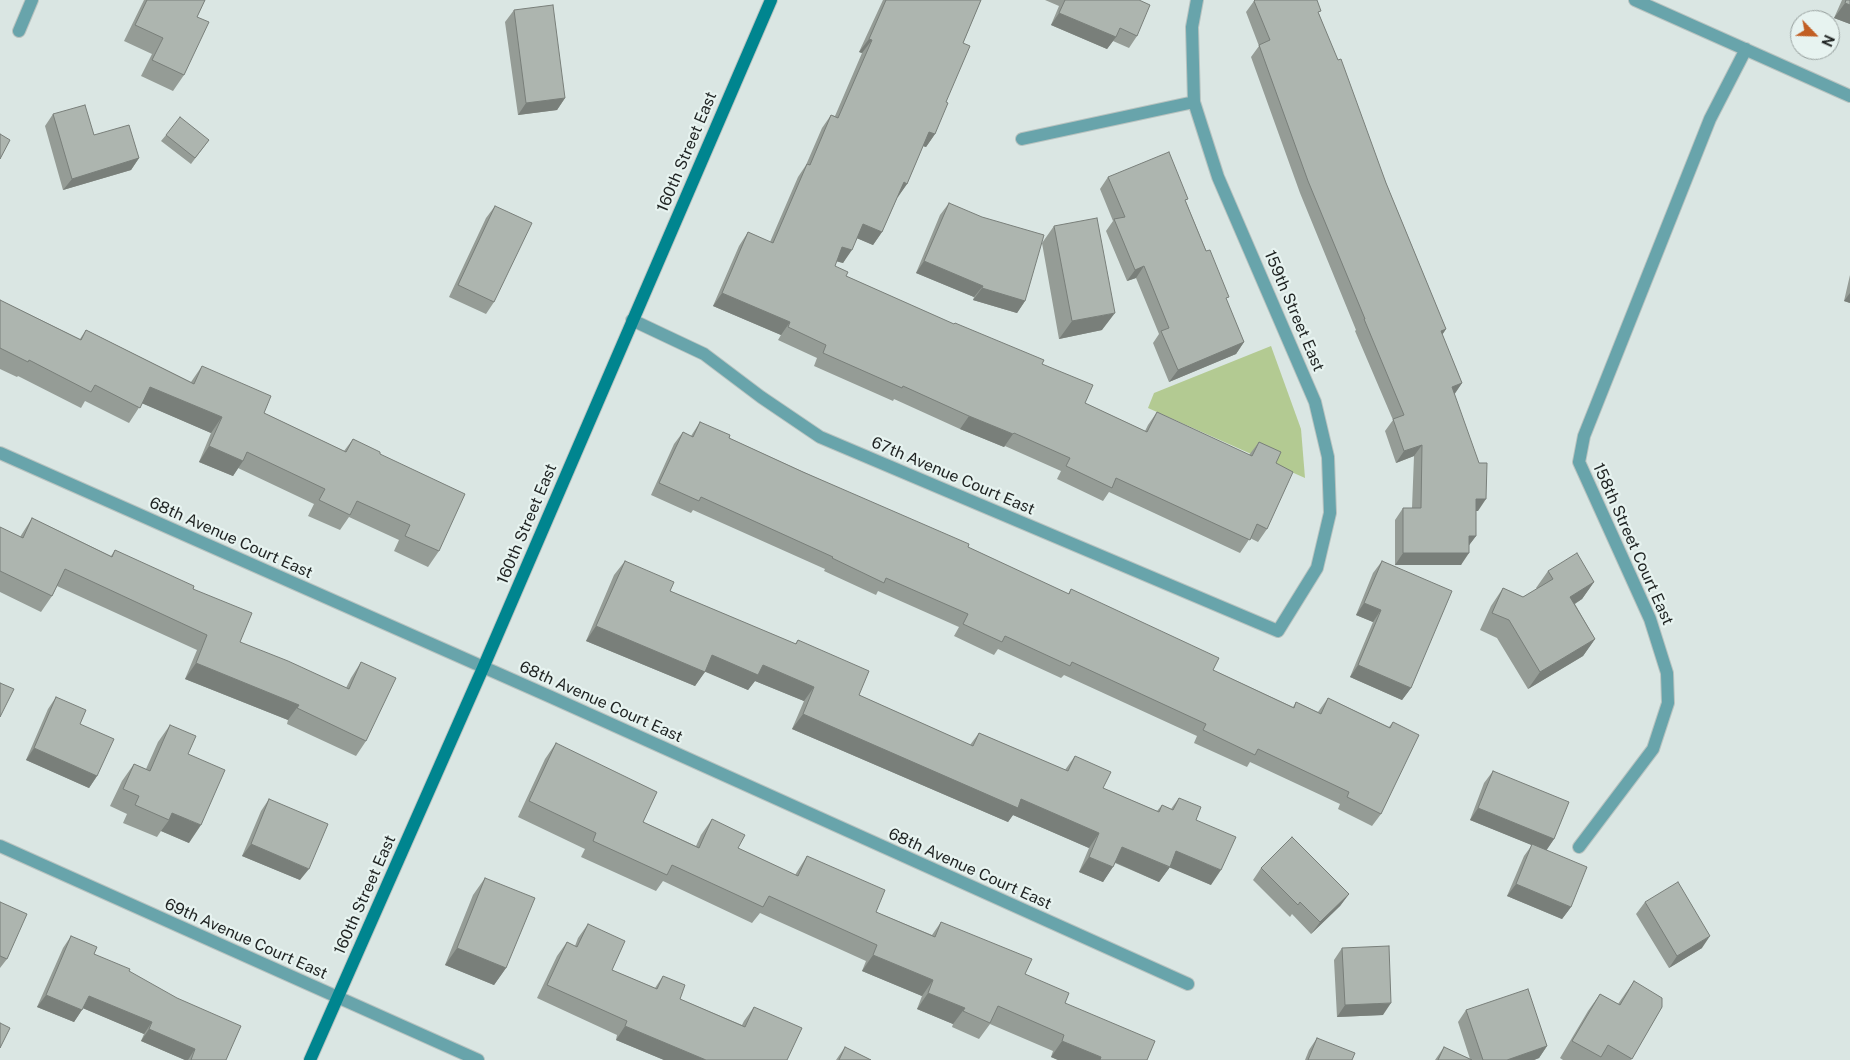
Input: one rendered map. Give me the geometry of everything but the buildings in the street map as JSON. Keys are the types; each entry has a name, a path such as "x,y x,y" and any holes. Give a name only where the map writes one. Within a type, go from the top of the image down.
{"main road":[{"name":"160th Street East","path":"310,1060 483,668 771,0"}],"street":[{"path":"19,31 32,0"},
{"name":"159th Street East","path":"1197,0 1192,27 1194,102 1218,177 1315,402 1328,457 1330,513 1317,568 1278,631"},
{"path":"1635,0 1850,96"},
{"name":"158th Street Court East","path":"1579,847 1654,749 1668,703 1667,673 1650,620 1579,462 1584,436 1710,119 1746,49"},
{"path":"1022,139 1194,102"},
{"name":"67th Avenue Court East","path":"632,320 704,354 761,397 820,437 1278,631"},
{"name":"68th Avenue Court East","path":"0,453 551,697 1188,984"},
{"name":"69th Avenue Court East","path":"0,846 478,1060"}],"green space":[{"path":"1271,346 1301,429 1305,478 1148,408 1154,393"}]}
